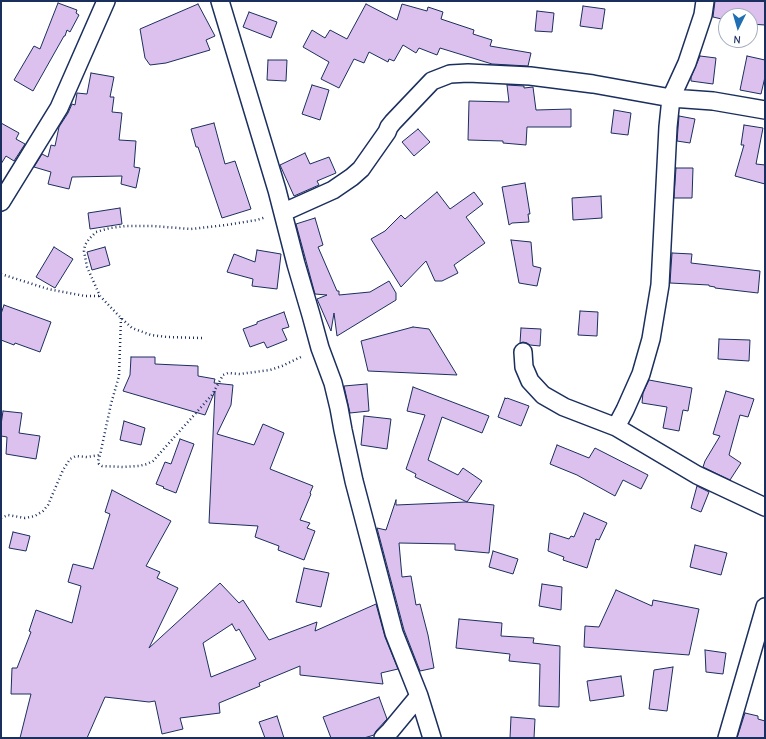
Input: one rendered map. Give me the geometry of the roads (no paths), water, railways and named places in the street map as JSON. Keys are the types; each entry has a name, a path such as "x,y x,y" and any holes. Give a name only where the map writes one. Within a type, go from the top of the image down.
{"street":[{"path":"1,202 59,108 106,1"},
{"path":"220,1 284,212 296,264 320,348 335,389 354,481 394,633 419,696 432,738"},
{"path":"616,427 640,374 651,339 660,285 668,127 671,98 687,63 703,15 705,1"},
{"path":"284,212 333,190 352,177 361,169 393,122 432,82 450,74 468,73 530,76 600,85 671,98 713,101 765,110"},
{"path":"523,352 524,367 530,381 543,395 564,407 616,427 697,475 765,507"},
{"path":"727,738 765,607"},
{"path":"383,738 419,696"}]}
